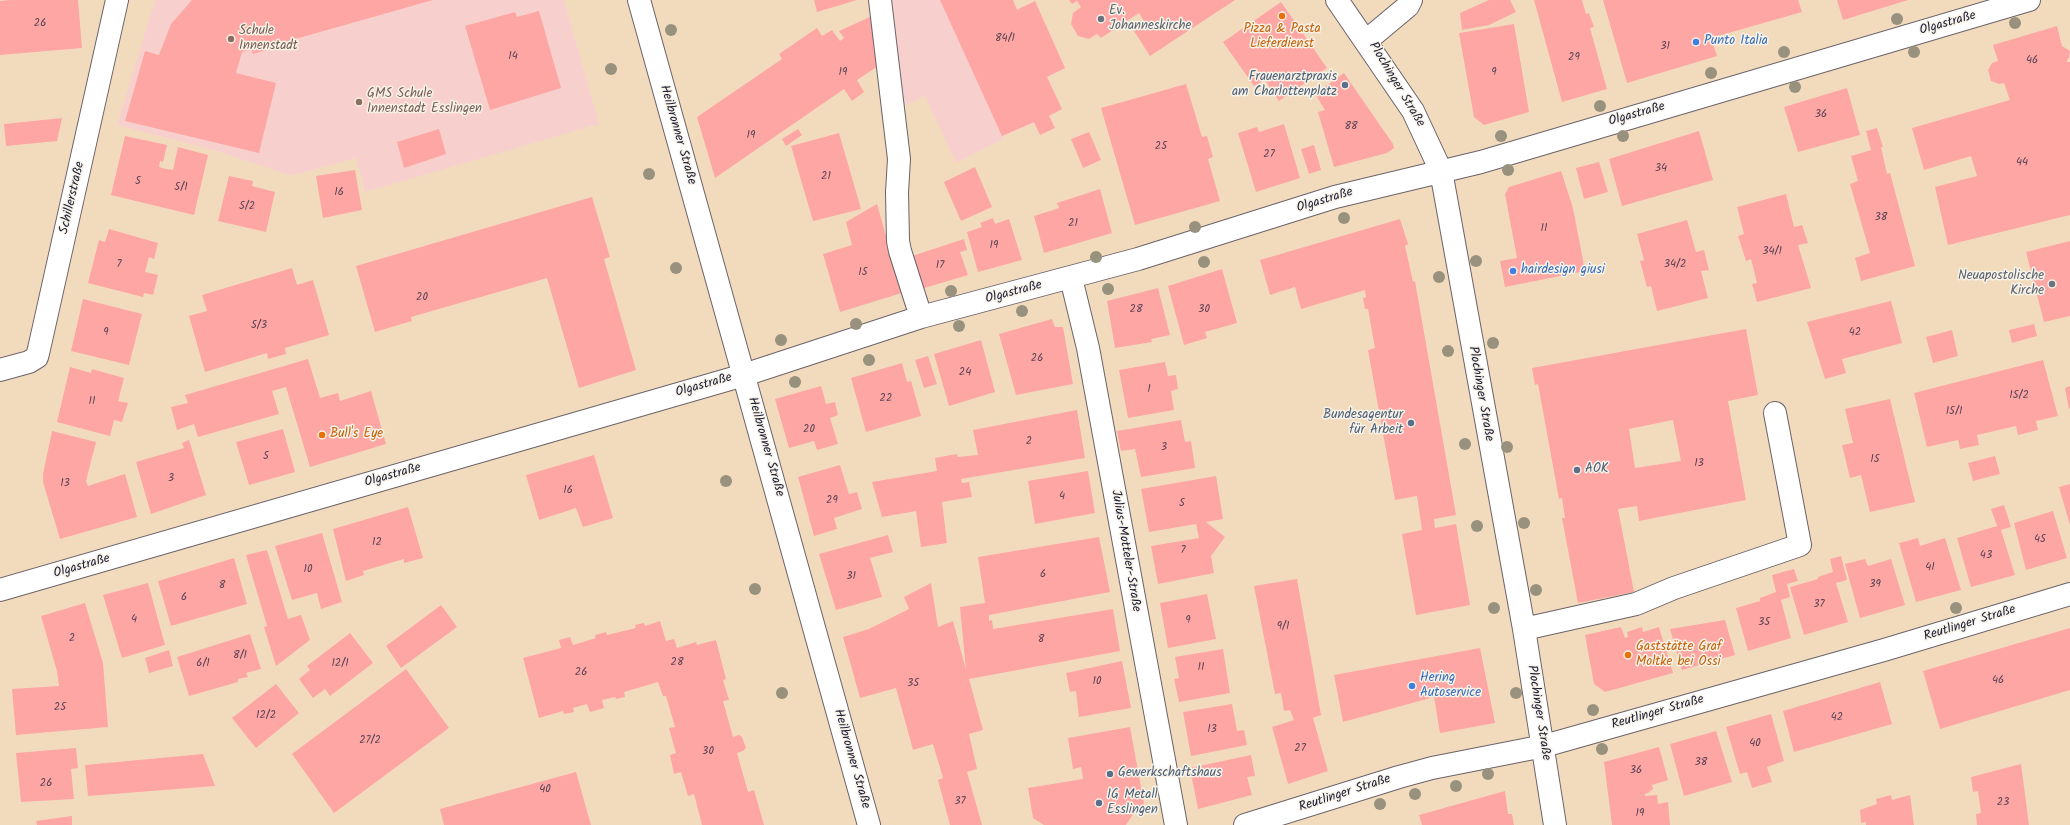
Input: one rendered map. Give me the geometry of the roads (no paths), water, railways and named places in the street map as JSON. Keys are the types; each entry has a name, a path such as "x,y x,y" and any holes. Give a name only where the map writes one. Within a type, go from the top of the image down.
{"street":[{"name":"Schillerstraße","path":"0,370 29,362 36,357 39,349 118,0"},
{"name":"Heilbronner Straße","path":"639,0 869,825"},
{"path":"880,0 899,160 897,192 898,241 921,318"},
{"path":"1338,0 1366,40"},
{"name":"Plochinger Straße","path":"1412,0 1408,6 1366,40 1413,112 1441,171 1488,440 1524,629 1544,746 1555,825"},
{"name":"Olgastraße","path":"0,590 744,375 921,318 1138,259 1335,197 1481,162 2030,0"},
{"name":"Julius-Motteler-Straße","path":"1071,278 1088,348 1176,825"},
{"path":"1524,629 1636,604 1674,588 1800,546 1775,413"},
{"name":"Reutlinger Straße","path":"1245,825 1425,770 1544,746 1884,650 2070,594"}],"place":[{"name":"Pizza & Pasta Lieferdienst","path":"1282,16"},
{"name":"Ev. Johanneskirche","path":"1101,19"},
{"name":"Schule Innenstadt","path":"231,39"},
{"name":"Punto Italia","path":"1696,42"},
{"name":"Frauenarztpraxis am Charlottenplatz","path":"1345,85"},
{"name":"GMS Schule Innenstadt Esslingen","path":"359,102"},
{"name":"hairdesign giusi","path":"1513,271"},
{"name":"Neuapostolische Kirche","path":"2052,284"},
{"name":"Bundesagentur für Arbeit","path":"1411,423"},
{"name":"Bull's Eye","path":"322,435"},
{"name":"AOK","path":"1577,470"},
{"name":"Gaststätte Graf Moltke bei Ossi","path":"1628,655"},
{"name":"Hering Autoservice","path":"1412,686"},
{"name":"Gewerkschaftshaus","path":"1110,774"},
{"name":"IG Metall Esslingen","path":"1099,803"}]}
